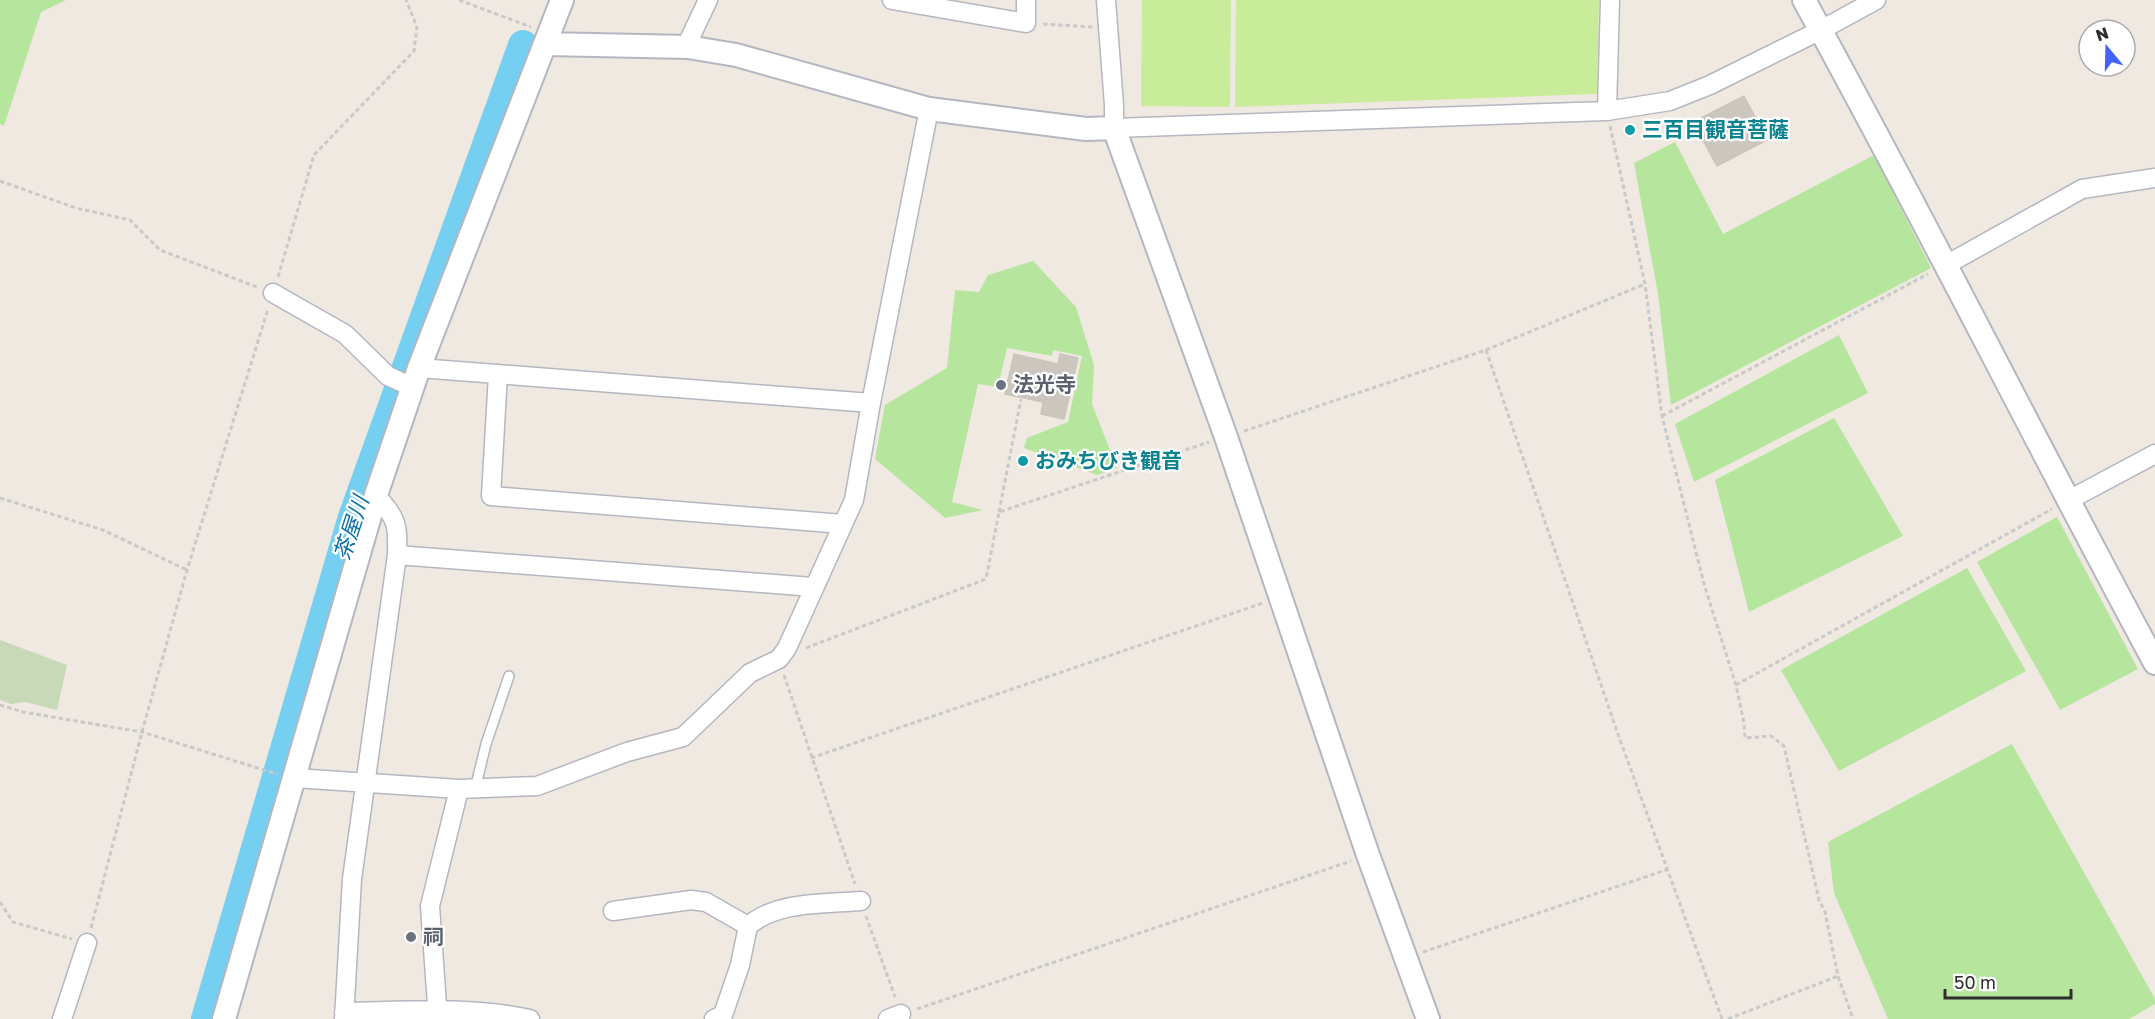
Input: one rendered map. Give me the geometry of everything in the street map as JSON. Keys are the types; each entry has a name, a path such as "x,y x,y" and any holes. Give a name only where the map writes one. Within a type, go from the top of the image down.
{"street":[{"path":"224,1019 284,776 376,495 407,379 562,0"},
{"path":"688,47 708,0"},
{"path":"892,0 934,4 1026,23 1026,0"},
{"path":"1106,0 1114,128 1226,437 1368,855 1428,1019"},
{"path":"1607,111 1610,0"},
{"path":"1804,0 1946,265 2067,501 2155,663"},
{"path":"547,39 688,47 736,55 929,109 1086,129 1607,111 1670,101 1710,85 1876,0"},
{"path":"284,776 364,784 467,789 537,786 627,752 683,736 750,673 779,659 787,648 854,500 929,109"},
{"path":"1946,265 2082,189 2155,178"},
{"path":"273,293 345,334 388,376 407,379 498,375 871,402"},
{"path":"498,375 491,496 843,524"},
{"path":"2067,501 2155,454"},
{"path":"376,495 398,527 397,555 352,879 344,1016 510,1015 530,1019"},
{"path":"397,555 813,587"},
{"path":"437,1015 430,906 467,789"},
{"path":"613,911 691,900 706,902 748,926"},
{"path":"714,1019 723,1015 740,965 748,926 760,916 789,908 861,901"},
{"path":"62,1019 87,943"}],"lane":[{"path":"467,789 510,676"}],"path":[{"path":"0,902 13,922 87,943 187,570 314,155 414,51 417,27 406,0"},
{"path":"459,0 547,39"},
{"path":"1026,23 1107,27"},
{"path":"1607,111 1645,284 1662,416 1704,584 1736,685 1745,738 1771,736 1784,746 1819,900 1825,912 1838,975 1853,1019"},
{"path":"0,181 76,208 130,220 160,250 273,293"},
{"path":"1662,416 1946,265"},
{"path":"999,512 1486,350 1645,284"},
{"path":"1486,350 1666,870 1722,1019"},
{"path":"1021,399 986,579 779,659 861,901 894,1017 1368,855"},
{"path":"0,498 103,530 187,570"},
{"path":"1736,685 2067,501"},
{"path":"811,758 1280,597"},
{"path":"0,705 23,712 142,732 284,776"},
{"path":"1407,957 1666,870"},
{"path":"1728,1019 1838,975"}],"green space":[{"path":"0,0 66,0 41,12 4,126 0,124"},
{"path":"1142,0 1231,0 1230,107 1141,106"},
{"path":"1236,0 1599,0 1597,94 1235,107"},
{"path":"1675,142 1723,234 1874,155 1931,268 1671,405 1658,294 1634,163"},
{"path":"1033,261 1076,307 1094,365 1092,404 1117,468 1097,475 1024,448 1027,438 1068,422 1082,356 1053,350 1052,356 1007,348 998,387 978,384 952,502 983,510 945,518 875,459 885,405 947,368 955,290 979,292 988,275"},
{"path":"1839,335 1868,393 1694,482 1675,424"},
{"path":"1834,418 1903,536 1749,612 1715,480"},
{"path":"2057,517 2138,669 2060,710 1977,562"},
{"path":"1967,568 2026,671 1839,771 1781,670"},
{"path":"0,640 67,665 57,710 25,702 11,704 0,700"},
{"path":"2012,744 2155,999 2155,1004 2129,1019 1888,1019 1834,893 1828,842"}],"building":[{"path":"1744,96 1767,140 1717,166 1693,122"},
{"path":"1014,354 1058,364 1060,354 1078,358 1064,419 1041,414 1043,402 1005,394"}],"waterway":[{"name":"茶屋川","path":"206,1019 353,517 523,45"}],"place":[{"name":"三百目観音菩薩","path":"1630,130"},
{"name":"法光寺","path":"1001,385"},
{"name":"おみちびき観音","path":"1023,461"},
{"name":"祠","path":"411,937"}]}
